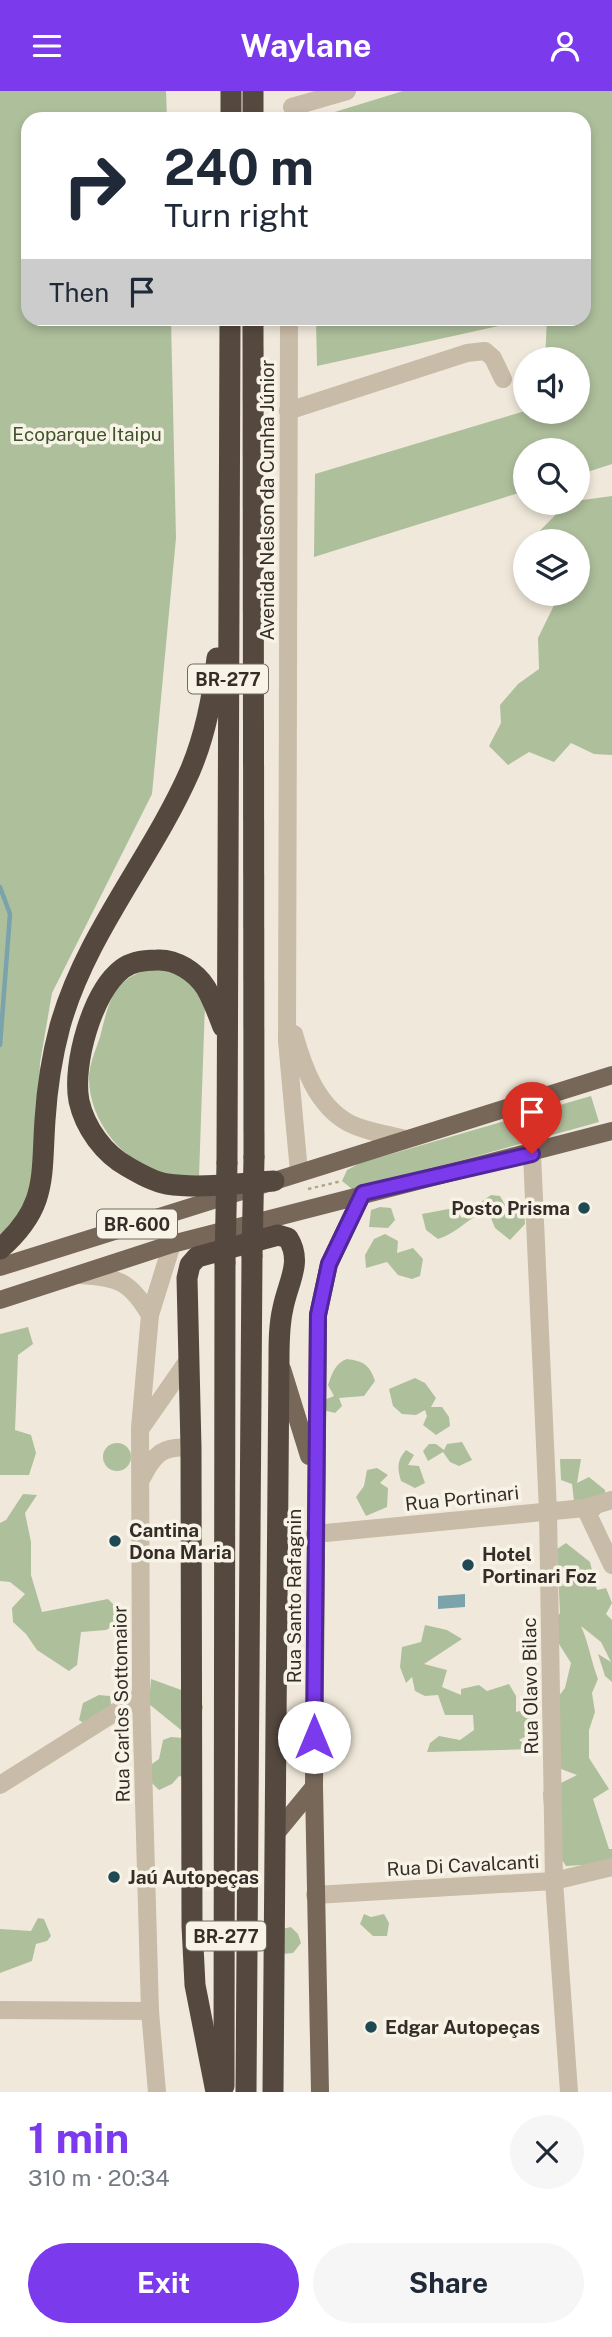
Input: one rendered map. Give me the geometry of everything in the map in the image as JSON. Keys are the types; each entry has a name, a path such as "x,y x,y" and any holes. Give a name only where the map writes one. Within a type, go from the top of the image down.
{"highway":[{"path":"231,91 231,112"},
{"path":"253,112 254,91"},
{"name":"BR-277","path":"225,2092 225,1263 230,326"},
{"name":"BR-277","path":"246,2092 254,1157 253,326"},
{"path":"0,1249 23,1226 41,1190 45,1171 50,1071 69,999 85,961 190,771 215,681 229,551"},
{"path":"228,1039 204,986 185,967 167,960 142,960 124,967 112,978 96,1005 81,1050 77,1085 80,1104 103,1149 118,1162 142,1175 166,1184 274,1181"},
{"path":"216,2092 195,1985 192,1926 191,1448 187,1278 190,1265 197,1257 278,1235 288,1238 296,1251 295,1269 283,1307 279,1359 273,2092"}],"main road":[{"path":"274,1181 612,1075"},
{"path":"172,1244 363,1193 532,1154 612,1131"},
{"name":"BR-600","path":"0,1267 274,1181"},
{"name":"Rua Santo Rafagnin","path":"320,2092 314,1787 318,1315 329,1264 363,1193"},
{"name":"BR-600","path":"0,1300 172,1244"},
{"path":"279,1359 306,1442 315,1490"},
{"path":"277,1832 314,1787"}],"street":[{"path":"293,106 347,91"},
{"name":"Avenida Nelson da Cunha Júnior","path":"289,326 289,1068 296,1112 299,1173"},
{"path":"288,411 467,353 485,351 493,358 503,379"},
{"name":"Avenida Nelson da Cunha Júnior","path":"289,1017 302,1061 317,1092 335,1113 349,1123 405,1139"},
{"name":"Rua Olavo Bilac","path":"532,1154 548,1511 554,1881 569,2092"},
{"name":"Rua Carlos Sottomaior","path":"157,2092 150,2011 141,1696 140,1428 150,1315 172,1244"},
{"path":"75,1275 103,1276 129,1285 150,1315"},
{"path":"140,1428 189,1359"},
{"path":"140,1481 152,1459 161,1450 175,1446 191,1448"},
{"name":"Rua Portinari","path":"315,1534 585,1508 612,1500"},
{"path":"585,1508 612,1565"},
{"path":"0,1785 141,1696"},
{"name":"Rua Di Cavalcanti","path":"316,1895 554,1881 612,1867"},
{"path":"0,2010 150,2011"}],"green space":[{"name":"Ecoparque Itaipu","path":"0,91 166,91 167,112 21,112 21,326 171,326 176,538 152,794 52,993 40,1063 35,1174 20,1215 0,1235"},
{"path":"403,91 612,91 612,464 590,471 590,438 513,438 513,495 314,557 315,474 513,415 513,424 590,424 590,347 546,347 547,326 591,326 591,112 335,112"},
{"path":"316,326 499,326 317,366"},
{"path":"612,496 612,755 594,754 571,743 554,762 529,752 508,765 489,746 501,723 500,705 518,684 539,669 538,638 554,606 590,606 590,529 542,529 555,515 590,515 590,499"},
{"path":"161,968 188,979 205,1004 199,1177 167,1176 137,1162 124,1152 103,1126 91,1095 90,1068 107,1010 117,989 133,975"},
{"path":"591,1096 599,1122 369,1186 352,1189 342,1181 347,1170 360,1163"},
{"path":"491,1195 500,1196 505,1205 512,1198 524,1208 525,1224 510,1240 495,1228 491,1218 480,1214 438,1239 426,1230 422,1214 454,1208 462,1218 481,1211 481,1202"},
{"path":"391,1208 395,1220 388,1228 369,1227 371,1210"},
{"path":"385,1234 398,1241 397,1253 413,1248 423,1259 420,1276 412,1279 398,1275 387,1262 366,1268 365,1255 374,1239"},
{"path":"28,1327 33,1344 18,1355 15,1430 31,1435 36,1453 29,1475 0,1475 0,1334"},
{"path":"347,1359 365,1365 375,1381 364,1396 339,1398 342,1406 335,1413 323,1410 324,1400 334,1396 328,1385 333,1373 340,1363"},
{"path":"415,1378 425,1383 436,1398 431,1407 442,1407 449,1417 450,1426 436,1435 423,1425 427,1416 425,1410 416,1415 402,1414 393,1406 389,1389"},
{"path":"462,1442 472,1460 459,1466 450,1462 443,1452 428,1461 423,1451 429,1444 436,1444 444,1450 447,1444"},
{"path":"117,1443 127,1447 131,1457 127,1467 117,1471 107,1467 103,1457 107,1447"},
{"path":"406,1450 414,1455 408,1465 419,1466 425,1483 415,1488 401,1481 399,1461"},
{"path":"560,1459 581,1459 577,1483 589,1477 605,1490 607,1505 599,1515 581,1513 574,1501 572,1484 561,1480"},
{"path":"377,1468 388,1475 380,1483 388,1488 387,1507 366,1516 356,1497 364,1486 367,1470"},
{"path":"23,1494 37,1495 25,1513 31,1542 31,1575 42,1612 108,1599 118,1609 113,1616 115,1625 106,1630 81,1632 77,1665 69,1671 37,1650 13,1622 12,1608 25,1594 10,1582 0,1581 0,1523 6,1520"},
{"path":"566,1543 590,1562 597,1590 606,1588 612,1603 606,1614 612,1620 612,1682 605,1676 598,1654 611,1662 601,1642 581,1626 598,1679 592,1693 595,1712 589,1730 589,1758 609,1789 593,1799 609,1849 612,1849 612,1876 589,1880 582,1865 566,1866 546,1835 543,1792 577,1775 553,1766 558,1697 565,1688 571,1663 549,1628 560,1613 557,1549"},
{"path":"425,1625 447,1630 462,1639 424,1664 447,1670 442,1687 461,1695 461,1689 479,1685 487,1691 509,1684 516,1696 516,1712 532,1708 536,1721 532,1733 519,1740 532,1749 427,1752 430,1743 439,1736 460,1740 474,1730 473,1715 445,1715 438,1695 425,1696 415,1691 412,1677 406,1683 400,1667 402,1647 421,1642"},
{"path":"151,1679 198,1696 203,1707 198,1726 181,1730 149,1704"},
{"path":"99,1695 110,1696 113,1721 98,1733 79,1720 83,1703"},
{"path":"171,1737 183,1738 197,1780 179,1776 172,1784 159,1790 149,1780 149,1766 159,1759 163,1740"},
{"path":"364,1914 371,1917 384,1914 389,1923 387,1936 373,1936 360,1924"},
{"path":"38,1918 44,1919 51,1936 47,1941 36,1944 32,1961 0,1973 0,1929 31,1931"},
{"path":"291,1927 298,1934 301,1943 293,1953 283,1954 273,1931"}],"water":[{"path":"465,1594 465,1607 438,1609 438,1596"}],"waterway":[{"path":"0,887 10,914 0,1045"}],"place":[{"name":"Posto Prisma","path":"584,1208"},
{"name":"Cantina Dona Maria","path":"115,1541"},
{"name":"Hotel Portinari Foz","path":"468,1565"},
{"name":"Jaú Autopeças","path":"114,1877"},
{"name":"Edgar Autopeças","path":"371,2027"}],"route":[{"path":"314,1737 318,1315 329,1264 363,1193 532,1154"}]}
